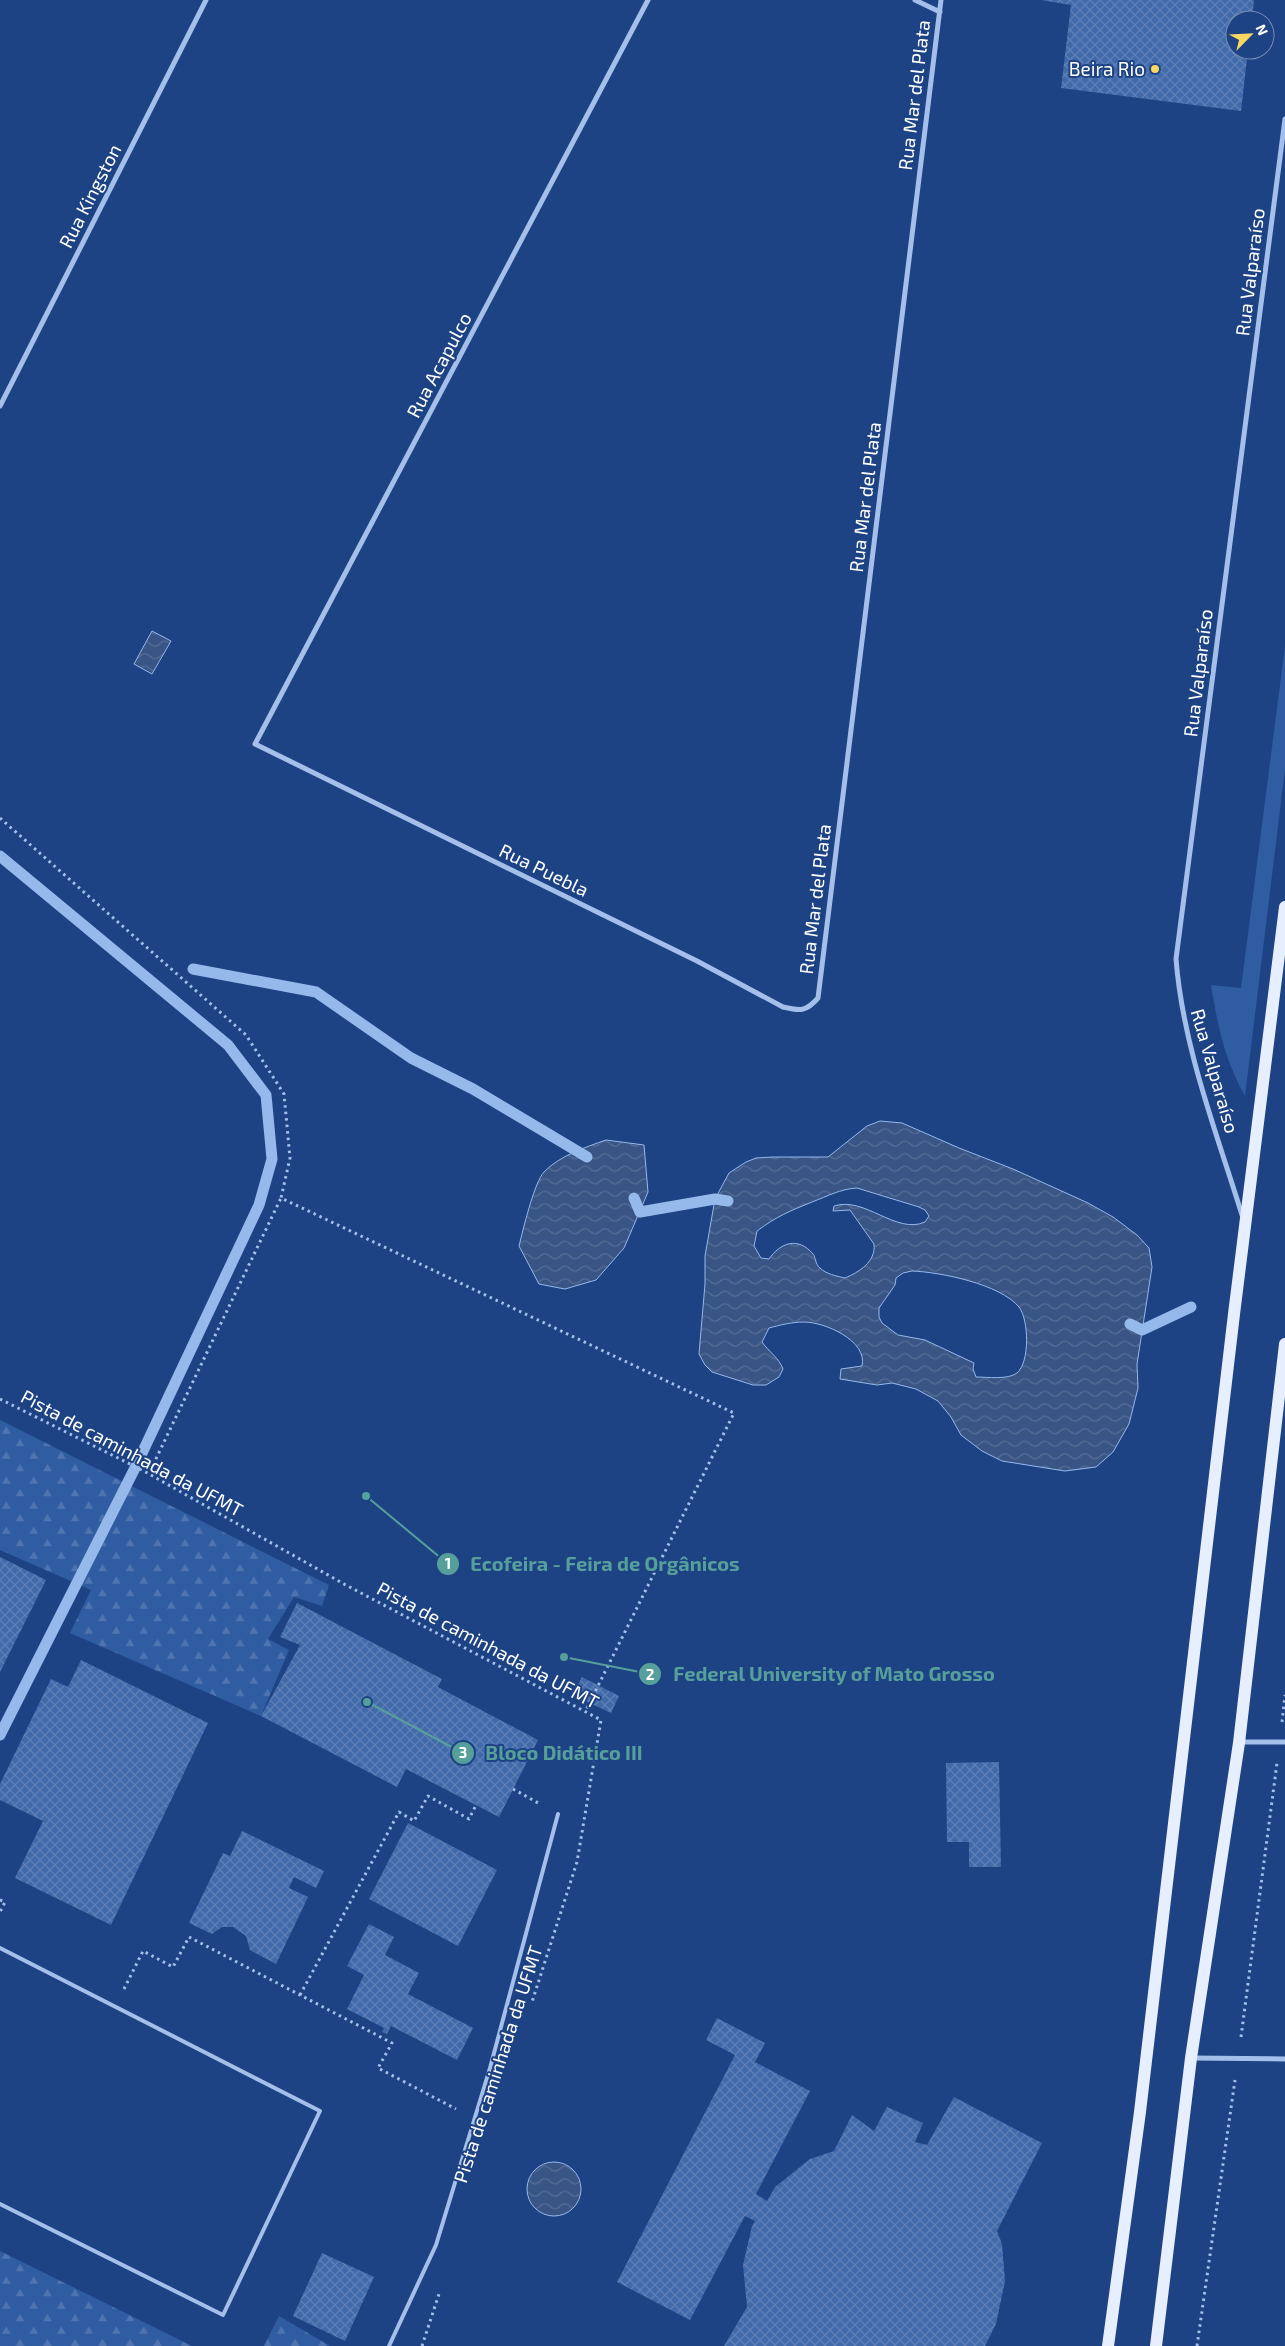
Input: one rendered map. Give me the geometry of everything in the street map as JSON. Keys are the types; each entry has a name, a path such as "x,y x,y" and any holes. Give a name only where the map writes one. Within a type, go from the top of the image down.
{"main road":[{"path":"1108,2346 1140,2112 1245,1225 1285,907"},
{"path":"1156,2346 1191,2058 1239,1742 1281,1406 1285,1344"}],"street":[{"name":"Rua Kingston","path":"0,406 206,0"},
{"name":"Rua Acapulco","path":"255,744 648,0"},
{"path":"916,0 940,12"},
{"name":"Rua Mar del Plata","path":"818,998 941,0"},
{"name":"Rua Valparaíso","path":"1245,1225 1191,1051 1178,991 1176,959 1285,119"},
{"name":"Rua Puebla","path":"255,744 688,957 783,1007 797,1010 810,1008 818,998"},
{"path":"1239,1742 1282,1742"},
{"path":"1191,2058 1285,2059"}],"lane":[{"path":"389,2346 436,2246 475,2119 558,1814"},
{"path":"0,1948 320,2111 223,2315 0,2204"}],"path":[{"path":"0,818 246,1035 284,1094 290,1158 281,1198 153,1465"},
{"path":"281,1198 734,1412 586,1712"},
{"name":"Pista de caminhada da UFMT","path":"0,1399 142,1470 344,1584 601,1720 577,1862 531,2004"},
{"path":"1240,2045 1282,1742 1285,1695"},
{"path":"300,1996 399,1812 414,1821 428,1796 469,1819 476,1805"},
{"path":"0,1900 5,1902 0,1912"},
{"path":"123,1991 143,1951 173,1967 189,1936 392,2043 378,2068 475,2119"},
{"path":"1196,2346 1233,2094"},
{"path":"422,2346 440,2289"}],"green space":[{"path":"1285,646 1285,769 1245,1096 1232,1069 1223,1042 1211,985 1241,988"},
{"path":"0,1420 329,1585 322,1606 294,1597 268,1639 289,1650 261,1716 70,1633 91,1590 0,1550"},
{"path":"0,2251 192,2346 0,2346"},
{"path":"279,2316 330,2346 264,2346"}],"water":[{"path":"152,631 171,641 152,674 134,664"},
{"path":"880,1121 902,1123 1013,1169 1088,1203 1113,1217 1137,1235 1149,1248 1152,1267 1137,1364 1138,1388 1129,1424 1113,1452 1096,1467 1065,1471 1002,1461 982,1451 961,1435 951,1417 938,1401 916,1389 892,1383 877,1385 840,1379 841,1369 862,1366 862,1357 852,1341 823,1325 800,1322 769,1328 762,1342 783,1369 779,1377 766,1385 753,1385 712,1372 705,1365 699,1354 705,1284 705,1256 715,1199 729,1173 756,1158 828,1157 867,1126","holes":["857,1188 919,1207 925,1210 929,1216 925,1222 914,1225 903,1224 857,1206 846,1204 834,1206 833,1211 850,1210 874,1244 872,1256 866,1266 845,1278 822,1270 817,1265 813,1254 807,1248 795,1243 778,1249 769,1259 761,1258 754,1246 757,1231 797,1208 840,1191","912,1271 953,1277 984,1286 1010,1299 1019,1307 1025,1321 1027,1341 1024,1360 1017,1373 1003,1377 976,1377 973,1369 974,1363 925,1340 898,1335 882,1323 879,1317 879,1308 895,1285 896,1278 903,1273"]},
{"path":"606,1140 644,1145 648,1192 624,1248 596,1280 565,1289 539,1284 519,1246 536,1186 544,1172 557,1161"},
{"path":"549,2162 559,2162 569,2166 577,2174 581,2189 577,2204 569,2212 559,2216 549,2216 539,2212 531,2204 527,2194 527,2184 531,2174 539,2166"}],"building":[{"name":"Beira Rio","path":"1041,0 1254,0 1253,10 1225,10 1225,60 1247,60 1241,111 1061,88 1071,5"},
{"path":"0,1557 46,1580 0,1672"},
{"path":"297,1603 442,1679 438,1687 538,1740 499,1817 406,1769 397,1787 261,1716 300,1645 280,1637"},
{"path":"81,1660 208,1723 111,1925 15,1878 43,1821 0,1800 0,1784 51,1679 68,1687"},
{"path":"582,1677 619,1696 611,1713 573,1695"},
{"path":"999,1762 1001,1867 969,1867 969,1842 947,1842 946,1763"},
{"path":"408,1823 497,1870 458,1946 369,1899"},
{"path":"242,1831 324,1871 316,1888 294,1877 289,1888 308,1897 276,1964 250,1950 246,1936 233,1927 222,1927 212,1934 189,1923 223,1853 230,1856"},
{"path":"369,1924 394,1937 385,1955 419,1973 408,1994 473,2028 457,2060 391,2026 387,2034 382,2032 384,2028 347,2009 364,1975 347,1966"},
{"path":"717,2018 765,2043 755,2062 810,2091 756,2194 767,2201 775,2187 810,2159 834,2151 852,2115 874,2131 887,2107 923,2123 915,2142 927,2145 954,2097 1042,2143 997,2231 1002,2244 1005,2281 996,2324 985,2346 724,2346 747,2307 743,2265 752,2226 755,2221 745,2216 690,2320 617,2282 735,2055 706,2040"},
{"path":"322,2253 374,2277 345,2341 293,2316"}],"waterway":[{"path":"0,856 228,1045 266,1095 272,1159 259,1205 136,1466 0,1735"},
{"path":"193,969 316,992 411,1058 473,1089 587,1157"},
{"path":"634,1198 640,1212 715,1199 728,1201"},
{"path":"1130,1324 1142,1330 1191,1307"}],"place":[{"name":"Beira Rio","path":"1155,69"},
{"name":"Ecofeira - Feira de Orgânicos","path":"366,1496"},
{"name":"Federal University of Mato Grosso","path":"564,1657"},
{"name":"Bloco Didático III","path":"367,1702"}]}
